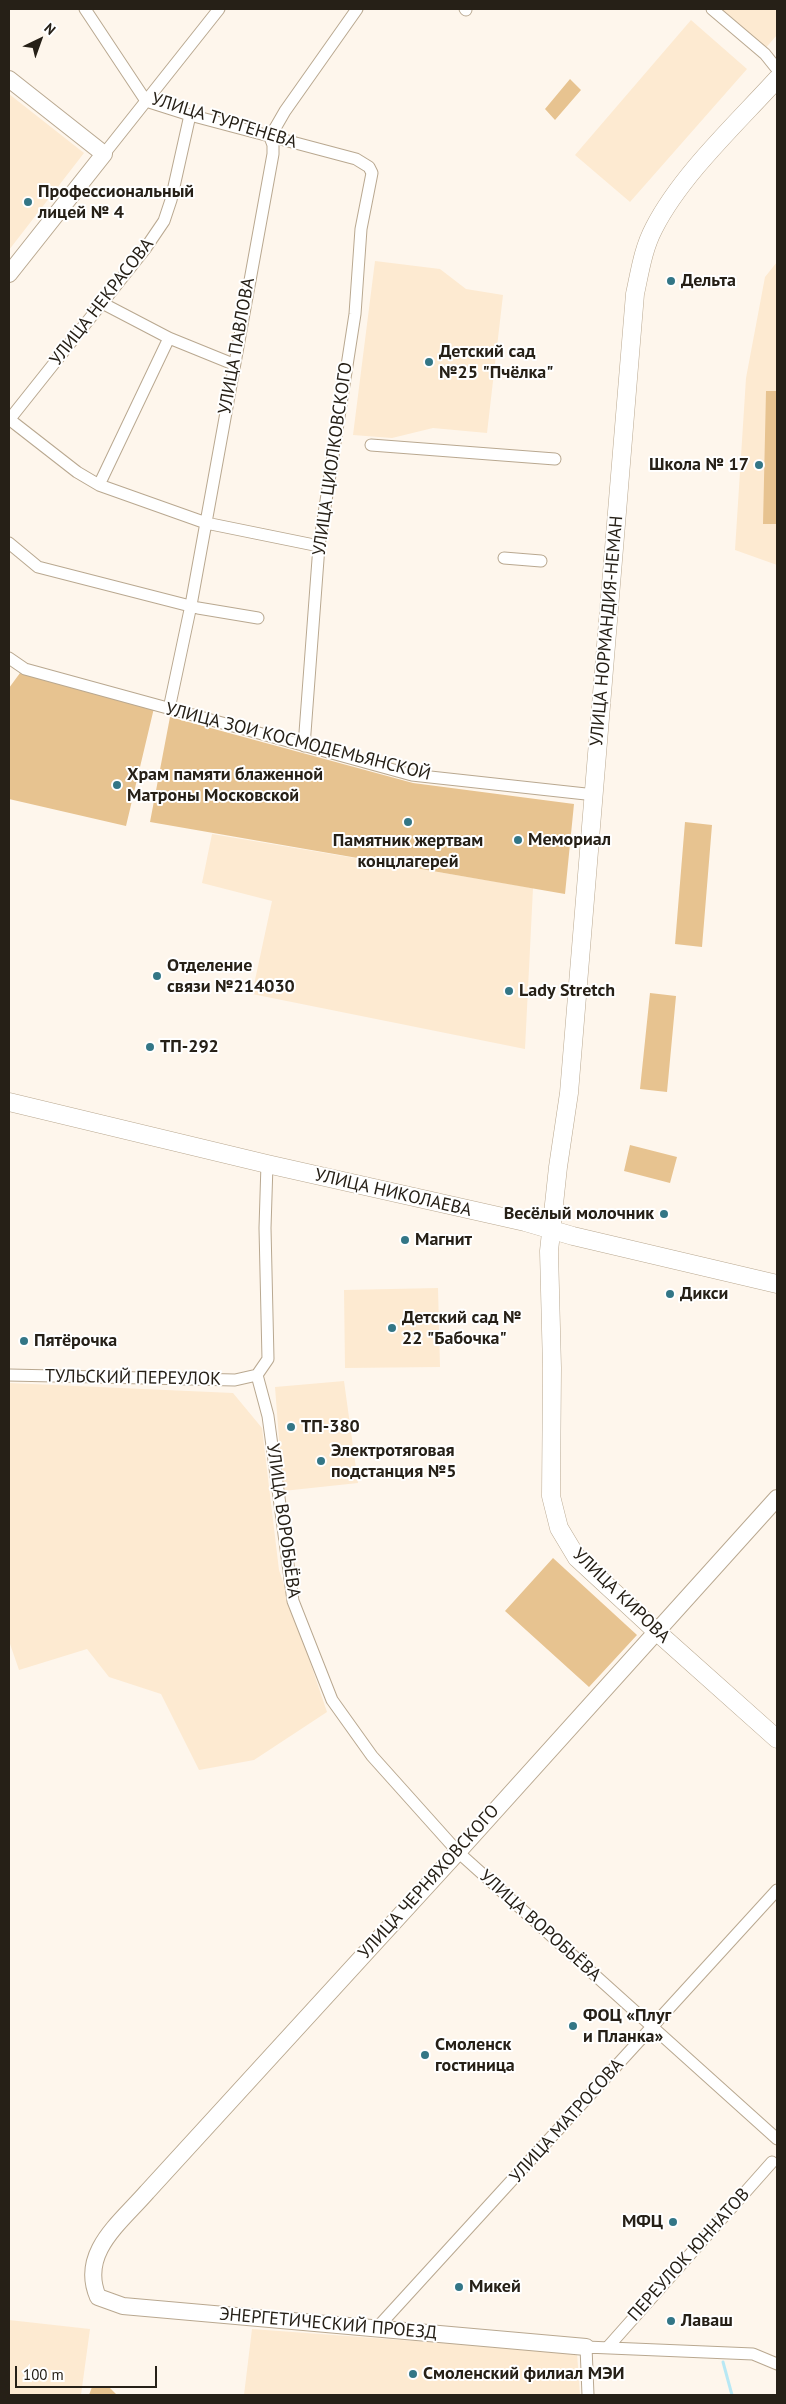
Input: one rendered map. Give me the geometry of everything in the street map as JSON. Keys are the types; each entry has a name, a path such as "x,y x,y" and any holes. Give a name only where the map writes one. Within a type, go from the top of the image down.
{"main road":[{"name":"УЛИЦА НОРМАНДИЯ-НЕМАН","path":"551,1229 569,1092 635,294 645,248 654,227 685,181 777,79"},
{"name":"УЛИЦА НИКОЛАЕВА","path":"9,1102 777,1284"},
{"name":"УЛИЦА КИРОВА","path":"551,1229 549,1251 552,1368 551,1496 559,1528 577,1558 656,1632 777,1739"}],"street":[{"name":"УЛИЦА ТУРГЕНЕВА","path":"86,9 146,101 190,115 356,159 369,167 372,173"},
{"path":"9,274 219,9"},
{"path":"270,137 285,110 357,9"},
{"path":"712,9 765,54 777,69"},
{"path":"9,78 104,154"},
{"name":"УЛИЦА НЕКРАСОВА","path":"9,419 102,304 145,249 164,221 171,200 190,115"},
{"name":"УЛИЦА ПАВЛОВА","path":"170,709 191,606 233,364 273,154 273,145 270,137"},
{"name":"УЛИЦА ЦИОЛКОВСКОГО","path":"304,746 319,546 355,314 361,230 372,173"},
{"path":"102,304 169,338 233,364"},
{"path":"99,485 169,338"},
{"path":"9,419 77,472 99,485 206,523 319,546"},
{"path":"372,445 555,460"},
{"path":"9,543 38,566 191,606 258,618"},
{"path":"504,558 541,561"},
{"name":"УЛИЦА ЗОИ КОСМОДЕМЬЯНСКОЙ","path":"9,658 25,668 304,746 412,774 595,795"},
{"path":"257,1374 268,1359 265,1228 267,1164"},
{"name":"ТУЛЬСКИЙ ПЕРЕУЛОК","path":"9,1375 235,1380 257,1374"},
{"name":"УЛИЦА ВОРОБЬЁВА","path":"257,1374 268,1416 293,1601 332,1700 372,1756 458,1852 777,2139"},
{"name":"УЛИЦА ЧЕРНЯХОВСКОГО","path":"92,2273 95,2256 105,2240 147,2192 458,1852 777,1498"},
{"name":"УЛИЦА МАТРОСОВА","path":"376,2329 777,1890"},
{"name":"ПЕРЕУЛОК ЮННАТОВ","path":"607,2348 772,2162"},
{"name":"ЭНЕРГЕТИЧЕСКИЙ ПРОЕЗД","path":"92,2273 93,2285 98,2297 123,2306 586,2348"},
{"path":"588,2395 586,2348 753,2354 777,2364"}],"shaded area":[{"path":"716,9 777,9 777,35 763,51"},
{"path":"691,20 747,69 630,202 575,155"},
{"path":"570,79 581,90 555,120 545,109"},
{"name":"Профессиональный лицей № 4","path":"9,94 84,153 9,250"},
{"name":"Детский сад №25 \"Пчёлка\"","path":"375,261 440,269 466,289 503,295 487,433 433,428 392,438 353,435"},
{"name":"Школа № 17","path":"777,262 777,565 735,550 746,378 765,277"},
{"path":"766,391 777,391 777,524 763,524"},
{"path":"20,673 154,708 126,826 9,799 9,688"},
{"path":"170,717 413,783 574,804 565,894 150,822"},
{"path":"685,822 712,825 702,947 675,944"},
{"path":"212,834 533,888 525,1049 252,994 272,901 202,883"},
{"path":"650,993 676,996 667,1092 640,1089"},
{"path":"630,1145 677,1157 670,1183 624,1171"},
{"name":"Детский сад № 22 \"Бабочка\"","path":"438,1288 440,1367 345,1368 344,1290"},
{"path":"344,1381 358,1483 283,1491 275,1387"},
{"path":"9,1383 233,1393 262,1428 279,1570 327,1712 254,1760 199,1770 161,1694 109,1677 87,1649 19,1670 9,1641"},
{"path":"553,1558 637,1635 589,1687 505,1611"},
{"path":"9,2320 90,2329 81,2395 9,2395"},
{"name":"Смоленский филиал МЭИ","path":"252,2329 577,2353 580,2395 244,2395"},
{"path":"92,2387 110,2388 117,2395 89,2395"}],"waterway":[{"path":"723,2362 732,2395"}],"place":[{"name":"Профессиональный лицей № 4","path":"28,202"},
{"name":"Дельта","path":"671,281"},
{"name":"Детский сад №25 \"Пчёлка\"","path":"429,362"},
{"name":"Школа № 17","path":"759,465"},
{"name":"Храм памяти блаженной Матроны Московской","path":"117,785"},
{"name":"Памятник жертвам концлагерей","path":"408,822"},
{"name":"Мемориал","path":"518,840"},
{"name":"Отделение связи №214030","path":"157,976"},
{"name":"Lady Stretch","path":"509,991"},
{"name":"ТП-292","path":"150,1047"},
{"name":"Весёлый молочник","path":"664,1214"},
{"name":"Магнит","path":"405,1240"},
{"name":"Дикси","path":"670,1294"},
{"name":"Детский сад № 22 \"Бабочка\"","path":"392,1328"},
{"name":"Пятёрочка","path":"24,1341"},
{"name":"ТП-380","path":"291,1427"},
{"name":"Электротяговая подстанция №5","path":"321,1461"},
{"name":"ФОЦ «Плуг и Планка»","path":"573,2026"},
{"name":"Смоленск гостиница","path":"425,2055"},
{"name":"МФЦ","path":"673,2222"},
{"name":"Микей","path":"459,2287"},
{"name":"Лаваш","path":"671,2321"},
{"name":"Смоленский филиал МЭИ","path":"413,2374"}]}
